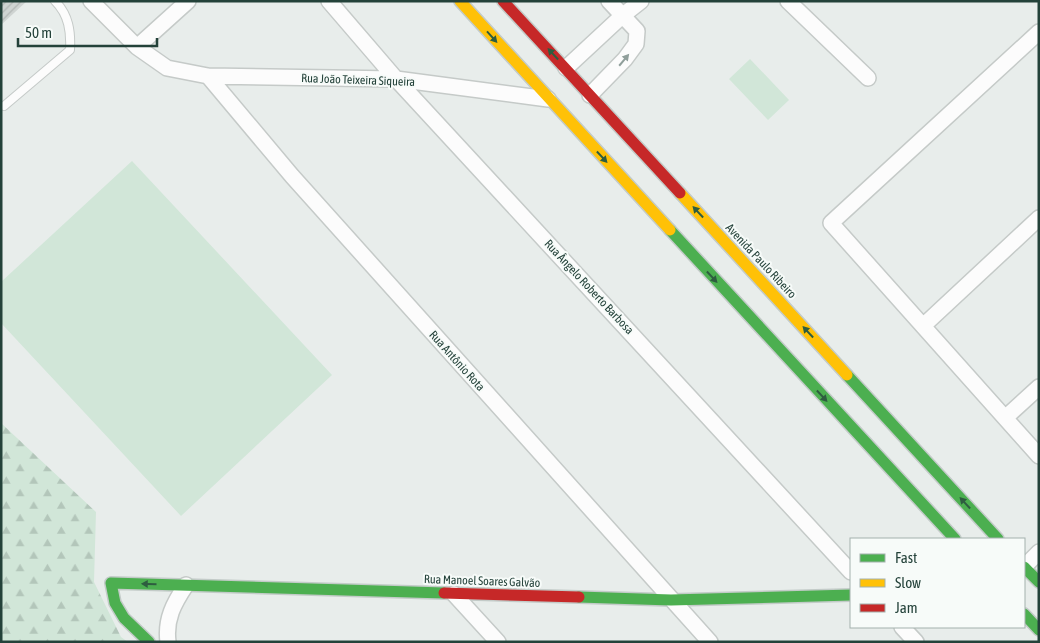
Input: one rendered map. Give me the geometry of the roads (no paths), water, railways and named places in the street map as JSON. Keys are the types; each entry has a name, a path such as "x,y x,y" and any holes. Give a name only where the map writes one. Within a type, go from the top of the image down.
{"street":[{"path":"92,1 137,47 188,1"},
{"name":"Rua Ângelo Roberto Barbosa","path":"329,1 396,78 850,571"},
{"path":"460,1 548,99 954,538"},
{"name":"Avenida Paulo Ribeiro","path":"503,1 997,538"},
{"path":"590,94 626,59 636,44 637,31 609,1"},
{"path":"566,68 641,1"},
{"path":"788,1 868,78"},
{"path":"1039,32 831,223 1039,456"},
{"name":"Rua João Teixeira Siqueira","path":"137,47 167,68 208,76 396,78 548,99"},
{"name":"Rua Antônio Rota","path":"208,76 305,190 710,642"},
{"path":"923,326 1039,218"},
{"path":"1005,418 1039,387"},
{"path":"1025,566 1039,552"},
{"path":"1025,568 1039,582"},
{"name":"Rua Manoel Soares Galvão","path":"149,642 124,618 115,603 111,583 671,600 850,595"},
{"path":"168,642 168,618 186,585"},
{"path":"454,594 498,642"},
{"path":"1025,615 1039,630"},
{"path":"903,628 916,642"}],"lane":[{"path":"4,106 70,50 71,32 62,8 55,1"}]}
